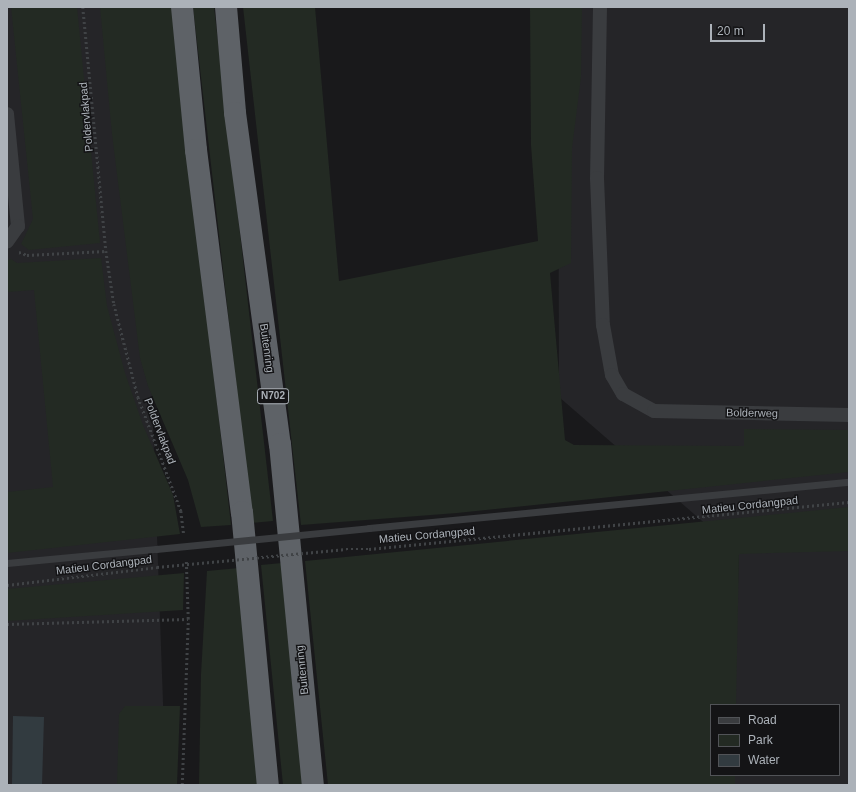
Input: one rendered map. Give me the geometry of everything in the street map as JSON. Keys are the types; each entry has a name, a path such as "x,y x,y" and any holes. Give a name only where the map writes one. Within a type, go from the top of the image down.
{"highway":[{"path":"182,7 197,158 242,512 268,785"},
{"name":"Buitenring","path":"226,7 234,113 280,444 313,785"}],"street":[{"name":"Bolderweg","path":"600,7 597,178 603,325 612,375 623,394 654,411 849,415"},
{"path":"7,114 18,226 10,246"}],"lane":[{"path":"7,563 849,482"}],"path":[{"name":"Poldervlakpad","path":"83,7 106,250 114,304 138,397 181,511 184,539"},
{"path":"10,246 27,254 106,250"},
{"name":"Matieu Cordangpad","path":"7,585 157,567 346,549 370,549 849,502"},
{"path":"182,785 188,619 186,554"},
{"path":"7,624 188,619"}],"shaded area":[{"path":"7,7 138,7 166,785 7,785"},
{"path":"558,7 849,7 849,785 731,785 732,776 840,776 840,704 734,704 739,553 559,397"}],"green space":[{"path":"11,7 77,7 100,243 29,250 21,244 33,219"},
{"path":"100,7 172,7 231,525 201,527 188,480 148,386 140,358 112,134"},
{"path":"193,7 214,7 273,521 252,523"},
{"path":"243,7 315,7 339,281 538,241 531,145 530,7 582,7 581,77 572,148 571,263 550,273 565,440 574,445 744,446 744,429 849,430 849,472 457,513 301,525"},
{"path":"101,258 107,306 125,373 143,425 173,495 180,534 7,553 7,492 53,487 34,290 8,292 7,260 11,259 17,263"},
{"path":"849,507 849,551 739,554 736,704 710,704 710,776 735,776 735,785 328,785 305,561"},
{"path":"282,563 305,785 283,785 261,565"},
{"path":"239,568 261,785 199,785 201,674 207,571"},
{"path":"184,573 183,610 7,621 7,589"},
{"path":"125,706 180,706 177,785 117,785 119,714"}],"water":[{"path":"13,716 44,717 42,785 12,785"}]}
